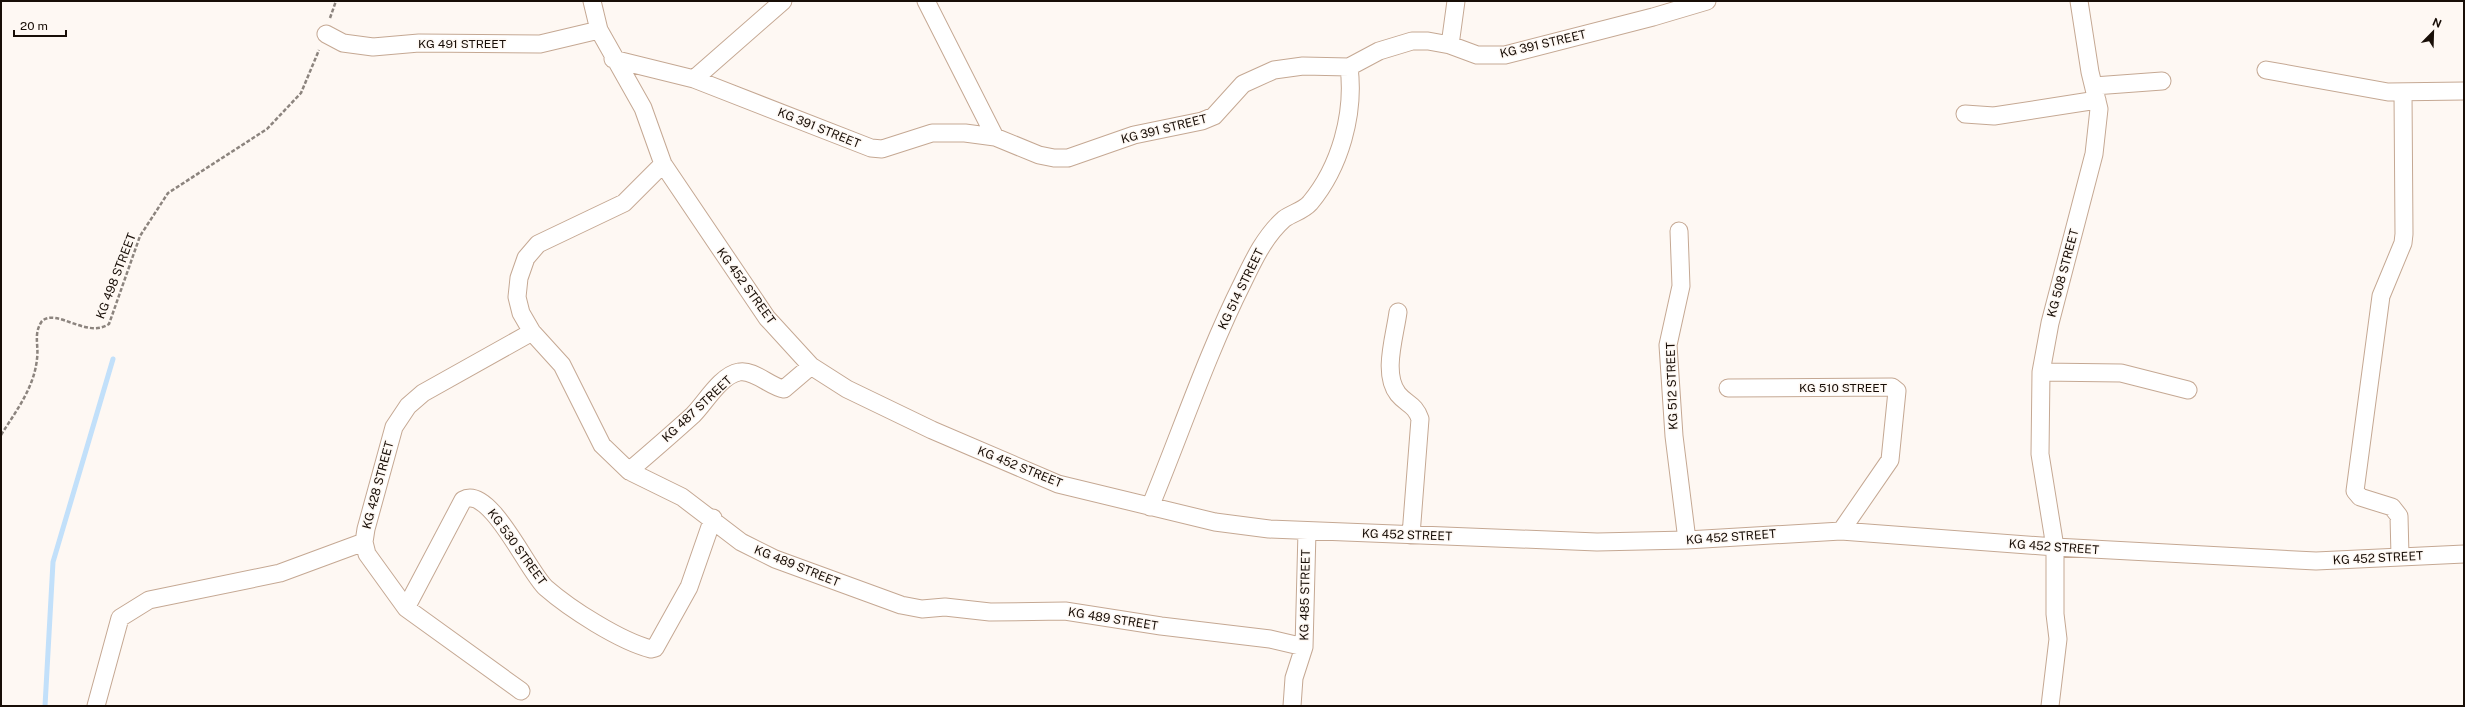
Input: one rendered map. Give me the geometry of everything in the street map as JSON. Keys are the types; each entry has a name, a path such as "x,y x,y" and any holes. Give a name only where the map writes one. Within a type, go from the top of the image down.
{"street":[{"name":"KG 452 STREET","path":"592,1 599,30 613,59 643,108 663,164 767,318 811,366 847,389 1058,484 1215,522 1269,529 1307,531 1597,542 1687,540 1841,531 2055,547 2316,561 2464,554"},
{"path":"694,79 782,1"},
{"path":"926,1 995,137"},
{"path":"1450,45 1456,1"},
{"name":"KG 391 STREET","path":"613,59 694,79 871,148 882,149 932,133 965,132 995,137 1039,155 1054,158 1068,158 1134,135 1202,121 1214,116 1243,84 1274,70 1303,66 1349,67 1379,51 1412,41 1428,41 1450,45 1477,55 1505,55 1653,18 1707,1"},
{"name":"KG 508 STREET","path":"2050,706 2058,639 2055,614 2055,547 2040,454 2041,372 2050,323 2094,154 2099,109 2090,72 2079,1"},
{"name":"KG 491 STREET","path":"326,34 343,42 373,47 419,43 540,44 599,30"},
{"name":"KG 514 STREET","path":"1150,506 1232,304 1259,250 1275,227 1287,217 1309,205 1325,182 1337,156 1347,121 1351,82 1349,67"},
{"path":"2266,70 2388,92 2464,91"},
{"path":"1965,114 1994,116 2096,93 2162,81"},
{"path":"2400,556 2399,516 2392,507 2360,497 2355,491 2381,296 2403,243 2403,92"},
{"name":"KG 489 STREET","path":"663,164 624,203 538,244 526,258 520,278 517,297 521,313 532,332 562,365 602,445 629,471 682,497 713,518 741,542 775,559 901,605 922,609 945,607 990,612 1065,611 1161,626 1270,639 1304,647"},
{"name":"KG 512 STREET","path":"1679,231 1681,286 1668,345 1674,436 1687,540"},
{"path":"1398,312 1390,367 1392,381 1398,394 1416,408 1420,419 1411,535"},
{"name":"KG 428 STREET","path":"521,691 406,608 367,554 364,542 372,502 394,427 408,406 423,393 532,332"},
{"name":"KG 487 STREET","path":"629,471 694,414 715,389 734,374 741,372 751,374 784,389 811,366"},
{"path":"2041,372 2121,373 2188,390"},
{"name":"KG 510 STREET","path":"1728,388 1892,387 1897,391 1890,460 1841,531"},
{"name":"KG 530 STREET","path":"406,608 463,500 468,498 476,498 487,506 508,532 537,579 546,588 604,627 650,649 655,648 665,627 682,604 713,518"},
{"name":"KG 485 STREET","path":"1292,706 1294,678 1304,647 1307,531"},
{"path":"96,706 120,618 149,600 280,573 364,542"}],"path":[{"name":"KG 498 STREET","path":"1,434 30,388 37,359 36,332 42,320 51,317 95,329 103,328 109,324 140,236 168,193 267,129 301,94 326,34 336,1"}],"waterway":[{"path":"45,706 53,562 113,359"}]}
